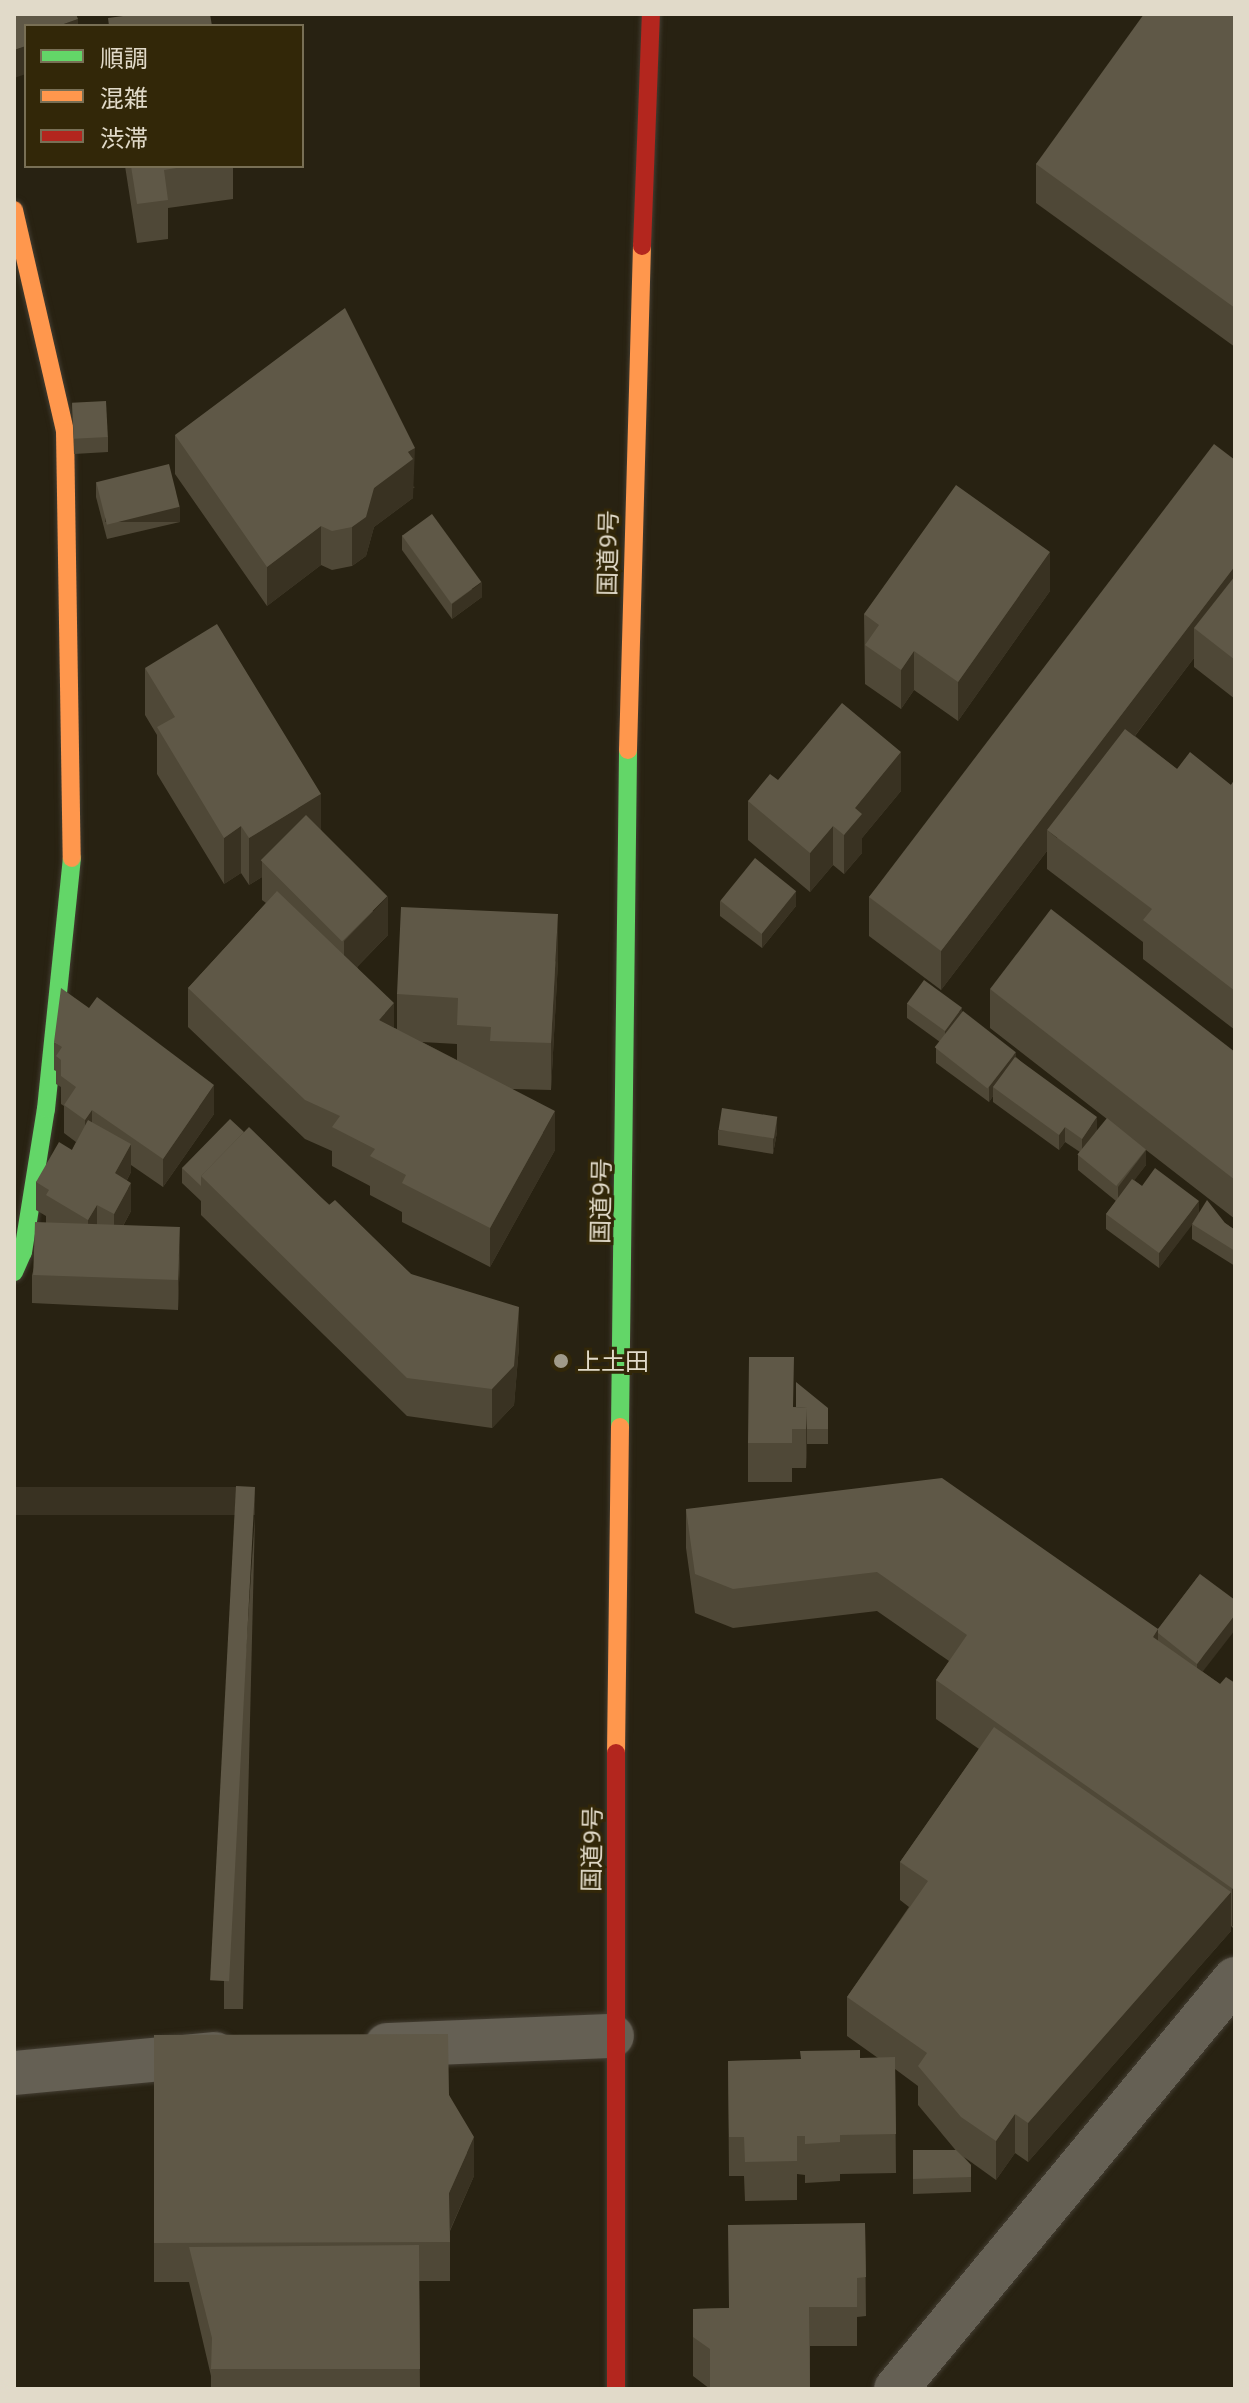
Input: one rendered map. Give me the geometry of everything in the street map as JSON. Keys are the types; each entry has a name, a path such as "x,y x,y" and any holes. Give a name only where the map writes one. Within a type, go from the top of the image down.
{"main road":[{"name":"国道9号","path":"616,2389 612,2036 631,546 651,14"},
{"path":"14,210 65,431 73,849 46,1109 23,1252 14,1272"}],"street":[{"path":"896,2389 1235,1979"},
{"path":"343,2047 612,2036"},
{"path":"14,2073 264,2051"}],"building":[{"path":"14,14 76,14 78,19 64,24 24,24 24,47 14,50"},
{"path":"138,14 210,14 212,24 109,24 108,18"},
{"path":"1144,14 1235,14 1235,308 1036,164"},
{"path":"131,168 176,168 164,170 168,200 137,204"},
{"path":"345,308 415,448 408,452 413,459 374,488 366,517 352,527 332,531 321,526 267,567 175,435"},
{"path":"106,401 108,437 74,439 72,403"},
{"path":"1214,444 1235,460 1235,566 941,951 869,897"},
{"path":"169,464 180,507 107,525 96,482"},
{"path":"956,485 1050,552 958,682 914,651 901,670 865,645 879,625 864,614"},
{"path":"432,514 481,582 451,604 402,536"},
{"path":"1235,576 1235,660 1194,628"},
{"path":"217,624 321,794 249,838 241,826 224,838 157,727 175,717 145,668"},
{"path":"842,703 901,752 855,808 862,814 844,835 833,826 810,853 748,801 770,774 778,780"},
{"path":"1125,729 1177,769 1190,752 1231,785 1235,779 1235,991 1143,920 1152,909 1047,830"},
{"path":"306,815 387,896 342,942 261,860"},
{"path":"755,858 796,891 762,934 720,901"},
{"path":"277,891 394,1003 379,1020 555,1111 490,1228 402,1183 406,1175 370,1156 375,1149 332,1127 340,1116 305,1100 188,988"},
{"path":"401,907 558,914 551,1043 490,1041 491,1027 457,1025 458,998 397,994"},
{"path":"1051,909 1235,1052 1235,1180 990,989"},
{"path":"924,980 962,1008 945,1031 907,1003"},
{"path":"61,988 89,1008 97,997 214,1085 163,1159 92,1110 85,1120 64,1105 76,1087 61,1076 61,1060 56,1056 62,1047 54,1042"},
{"path":"963,1011 1016,1052 987,1088 935,1047"},
{"path":"1015,1057 1097,1117 1082,1139 1065,1127 1059,1135 993,1087"},
{"path":"722,1108 777,1117 774,1138 719,1130"},
{"path":"1107,1118 1146,1149 1116,1186 1077,1155"},
{"path":"230,1119 244,1132 201,1176 201,1186 182,1168"},
{"path":"88,1120 131,1144 115,1173 131,1183 114,1214 97,1205 88,1220 46,1195 49,1190 36,1182 59,1142 72,1150"},
{"path":"249,1127 329,1205 335,1200 411,1274 519,1307 514,1366 492,1389 407,1378 201,1176"},
{"path":"1155,1168 1199,1201 1159,1253 1106,1214 1132,1179 1142,1186"},
{"path":"1207,1200 1225,1223 1235,1230 1235,1251 1192,1224"},
{"path":"35,1222 180,1227 178,1280 33,1275"},
{"path":"749,1357 794,1357 793,1407 807,1408 806,1429 792,1429 792,1443 748,1443"},
{"path":"796,1382 828,1408 828,1429 807,1429 807,1408 796,1407"},
{"path":"942,1478 1158,1629 1153,1637 1220,1684 1226,1677 1235,1683 1233,1889 936,1680 967,1635 877,1572 733,1589 695,1574 686,1509"},
{"path":"236,1486 255,1487 229,1981 210,1980"},
{"path":"1200,1574 1235,1600 1235,1615 1197,1664 1158,1633 1158,1629"},
{"path":"994,1727 1231,1892 1028,2123 1015,2114 996,2141 961,2117 918,2066 927,2053 847,1997 928,1881 900,1862"},
{"path":"448,2034 449,2095 474,2137 449,2193 450,2242 154,2243 154,2035"},
{"path":"860,2050 860,2058 895,2057 896,2134 840,2135 840,2142 805,2144 805,2136 797,2136 797,2161 745,2162 744,2137 729,2137 728,2061 801,2059 800,2051"},
{"path":"913,2150 956,2150 971,2165 971,2177 913,2179"},
{"path":"865,2223 866,2277 857,2278 857,2307 809,2307 810,2389 710,2389 710,2349 693,2337 693,2309 729,2308 728,2225"},
{"path":"419,2245 420,2369 211,2369 212,2338 189,2247"}],"traffic: fast":[{"path":"620,1427 628,750"},
{"path":"14,1272 23,1252 46,1109 72,858"}],"traffic: slow":[{"path":"14,210 65,431 72,858"},
{"path":"628,750 642,246"},
{"path":"616,1753 620,1427"}],"traffic: jam":[{"path":"642,246 651,14"},
{"path":"616,1753 616,2389"}],"place":[{"name":"上土田","path":"561,1361"}]}
